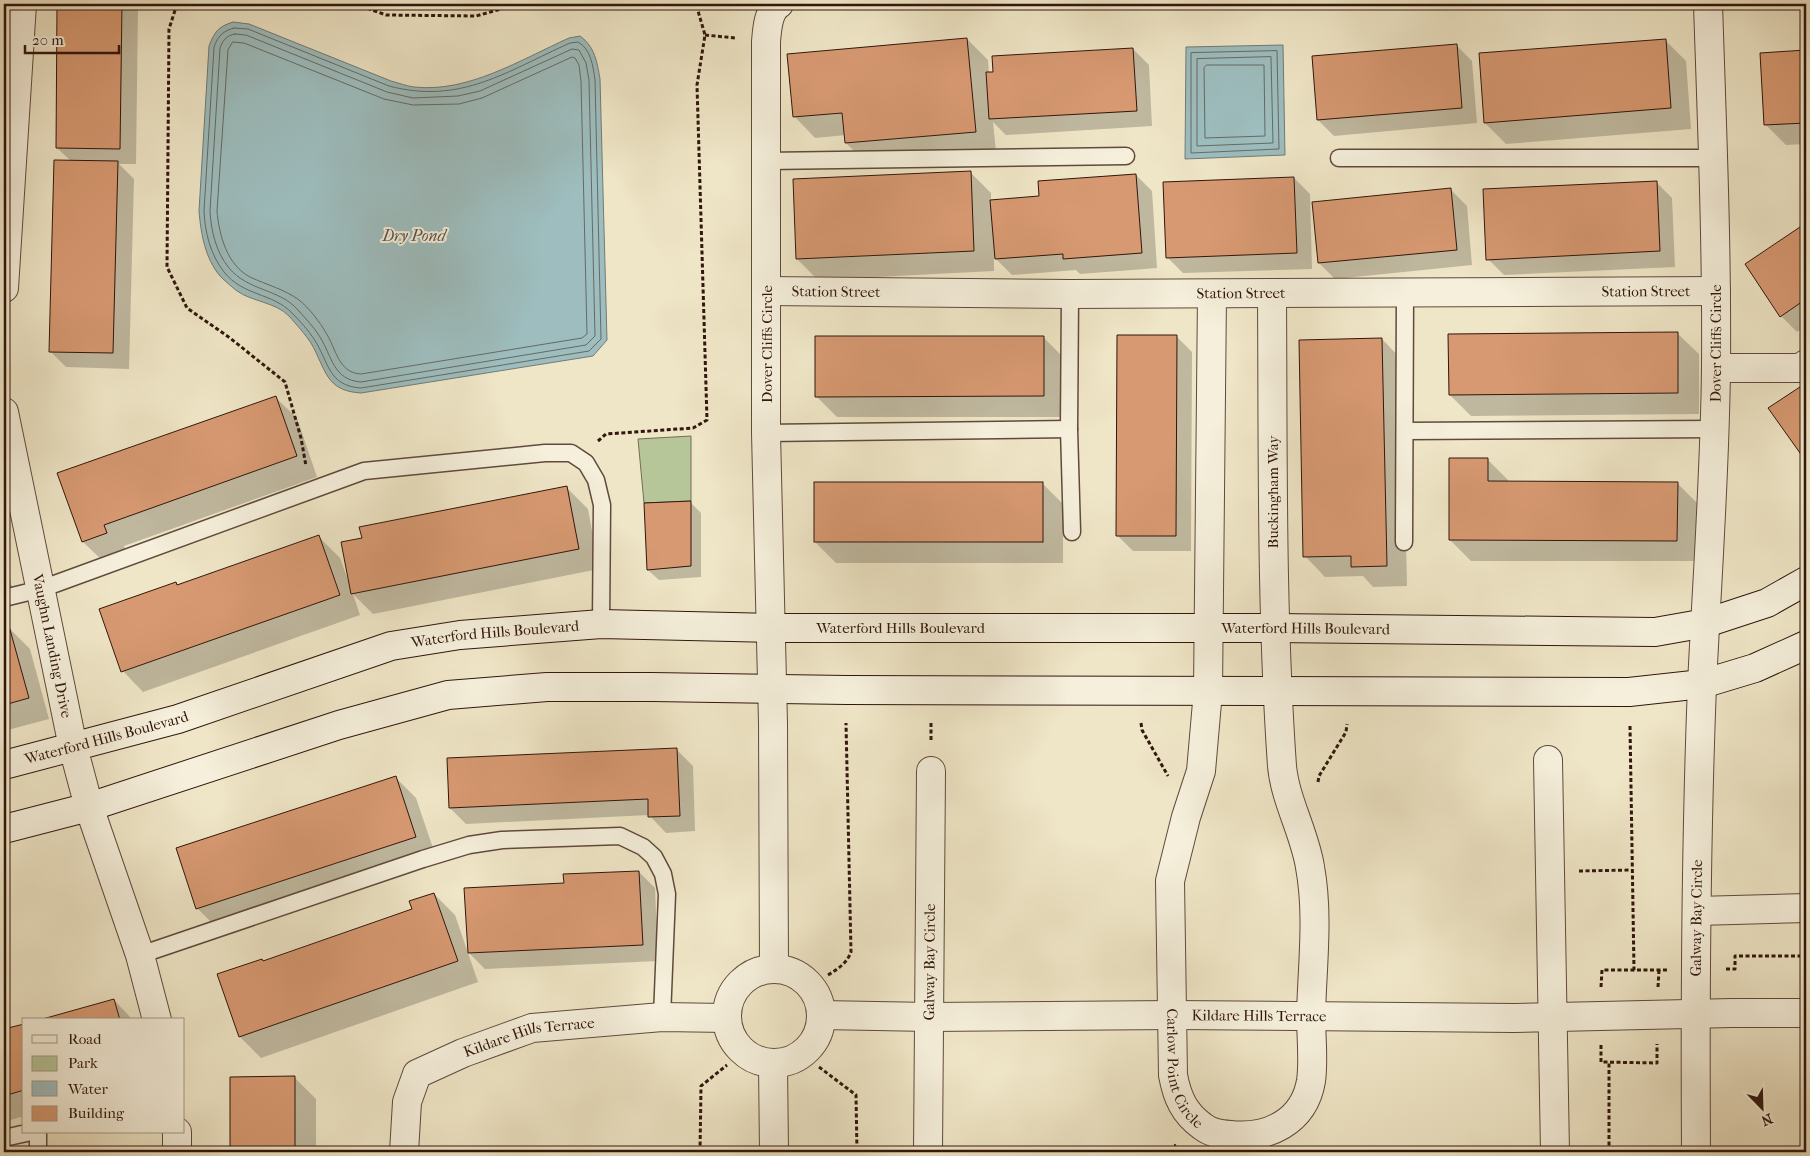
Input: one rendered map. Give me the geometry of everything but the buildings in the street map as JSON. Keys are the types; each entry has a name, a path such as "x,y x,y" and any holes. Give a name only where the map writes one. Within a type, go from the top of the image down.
{"street":[{"path":"4,288 22,4"},
{"name":"Dover Cliffs Circle","path":"772,689 766,433 766,28 774,7 779,4"},
{"name":"Dover Cliffs Circle","path":"1702,684 1716,368 1714,158 1708,4"},
{"name":"Station Street","path":"767,291 1212,294 1716,291"},
{"name":"Buckingham Way","path":"1272,293 1274,628 1278,690"},
{"path":"1209,630 1212,294"},
{"path":"1716,368 1800,368 1806,364"},
{"name":"Vaughn Landing Drive","path":"4,412 73,747 90,807 140,955 156,1018"},
{"name":"Waterford Hills Boulevard","path":"4,765 178,719 391,646 460,635 601,624 770,628 1209,630 1274,628 1655,632 1706,623 1767,603 1806,581"},
{"name":"Carlow Point Circle","path":"1209,630 1208,691 1201,772 1186,817 1170,881 1173,1076 1177,1095 1187,1112 1201,1126 1214,1133 1237,1136 1260,1134 1278,1128 1302,1108 1308,1096 1312,1078 1311,1017 1315,924 1310,866 1282,770 1278,690"},
{"path":"4,830 90,807 339,725 448,695 548,687 1629,692 1702,684 1755,668 1806,645"},
{"name":"Galway Bay Circle","path":"1696,1152 1695,1015 1702,684"},
{"path":"772,689 774,968"},
{"path":"1548,760 1555,1152"},
{"name":"Galway Bay Circle","path":"928,1152 931,771"},
{"path":"1697,911 1806,908"},
{"path":"774,968 790,971 803,978 813,988 819,1001 822,1015 820,1030 813,1043 802,1054 789,1061 773,1064 746,1055 736,1045 729,1032 726,1018 728,1002 735,988 746,977 760,970 774,968"},
{"name":"Kildare Hills Terrace","path":"822,1015 930,1017 1552,1017 1806,1013"},
{"name":"Kildare Hills Terrace","path":"404,1152 407,1102 417,1074 463,1053 532,1028 662,1017 726,1018"},
{"path":"773,1064 774,1152"},
{"path":"177,1134 177,1152"}],"lane":[{"path":"766,162 1126,156"},
{"path":"1339,158 1714,158"},
{"path":"1404,293 1404,542"},
{"path":"1070,294 1069,429 1072,532"},
{"path":"766,433 1069,429"},
{"path":"1405,431 1714,429"},
{"path":"4,598 41,589 364,471 545,453 571,453 586,463 596,480 602,505 601,624"},
{"path":"140,955 423,858 469,845 502,840 620,836 643,848 654,857 663,874 667,894 662,1017"},
{"path":"4,1138 22,1134"},
{"path":"38,1134 38,1152"}],"path":[{"path":"177,4 170,29 167,267 187,308 230,338 285,382 301,438 310,490"},
{"path":"355,4 386,15 476,16 519,4"},
{"path":"579,458 606,434 694,428 707,420 697,84 705,35 696,4"},
{"path":"828,975 841,967 851,952 846,723"},
{"path":"1630,726 1634,970"},
{"path":"1550,871 1631,870"},
{"path":"1720,969 1735,969 1735,956 1806,956"},
{"path":"1601,996 1602,970 1673,969"},
{"path":"1600,1037 1601,1062 1657,1063 1658,1037"},
{"path":"1608,1152 1609,1062"},
{"path":"700,1152 701,1086 727,1065"},
{"path":"819,1067 856,1095 857,1152"},
{"path":"1163,1152 1176,1145"}],"green space":[{"path":"691,436 691,501 644,503 638,439"}],"water":[{"name":"Dry Pond","path":"233,22 249,24 391,81 414,87 434,88 474,80 513,65 569,38 580,36 585,40 594,55 600,79 607,340 593,356 361,393 340,388 333,383 324,370 311,343 289,316 277,308 243,295 233,288 220,276 207,254 199,211 209,46 218,30"},
{"path":"1283,45 1285,155 1185,159 1186,47"}]}
